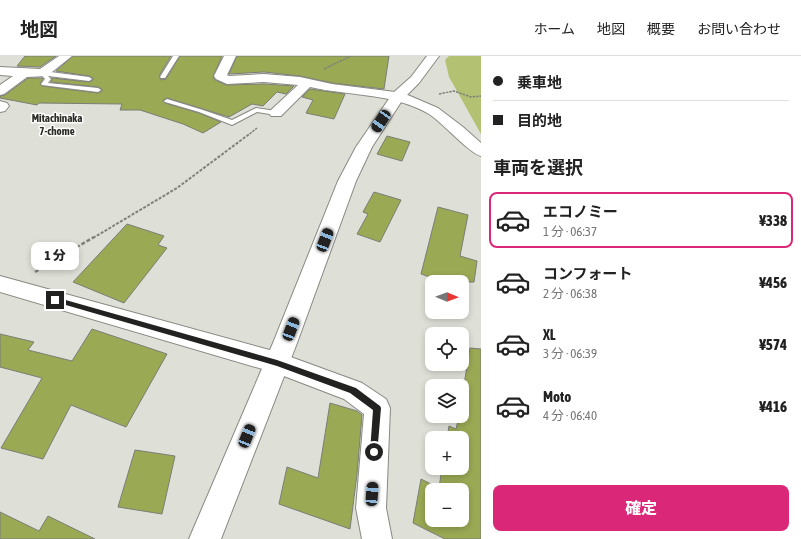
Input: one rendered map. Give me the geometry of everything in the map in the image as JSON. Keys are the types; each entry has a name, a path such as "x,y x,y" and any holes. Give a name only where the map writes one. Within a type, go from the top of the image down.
{"street":[{"path":"1,65 24,73 43,73 66,56"},
{"path":"230,56 220,76 227,80 264,78 308,82 332,88 398,96 432,111 458,130 481,151"},
{"path":"205,539 277,363 347,181 364,147 398,96 415,80 433,56"},
{"path":"0,90 24,73"},
{"path":"276,113 308,82"},
{"path":"5,286 277,363 353,390 377,408 371,508 377,539"}],"lane":[{"path":"163,77 176,56"},
{"path":"43,73 88,79"},
{"path":"43,73 48,79 44,84 98,90"},
{"path":"167,101 201,111 232,123 256,110 276,113"}],"path":[{"path":"5,286 177,188 219,158 276,113"}],"green space":[{"path":"449,56 481,56 481,134 449,77 445,60"}],"building":[{"path":"25,56 56,56 40,67 17,66"},
{"path":"73,56 171,56 159,76 161,80 166,79 180,56 222,56 213,77 215,80 226,85 264,84 294,86 286,94 277,92 263,106 252,104 229,117 167,98 163,100 165,103 199,113 221,122 203,133 183,124 140,110 120,110 122,104 39,103 37,105 0,98 0,96 5,95 28,78 42,78 43,79 40,84 42,86 98,93 102,91 102,89 98,87 51,82 52,78 89,82 93,80 93,78 89,76 56,71"},
{"path":"237,56 389,56 384,89 332,83 300,76 264,72 229,74"},
{"path":"310,89 345,94 334,119 306,113 313,100 302,97"},
{"path":"387,136 410,142 402,161 377,154"},
{"path":"374,192 401,200 380,242 357,234 368,214 363,212"},
{"path":"438,207 468,215 460,256 477,261 474,282 469,282 469,275 425,275 421,274"},
{"path":"127,224 164,236 158,245 167,248 124,303 73,282"},
{"path":"92,329 167,354 126,427 71,405 43,459 1,448 42,378 0,367 0,334 34,342 28,350 72,361"},
{"path":"470,348 481,349 481,539 445,539 413,523 421,479 429,483 425,483 425,527 469,527 469,483 440,483 441,475 469,475 469,431 448,431 449,426 456,429 457,423 469,423 469,379 465,379 466,371 469,371"},
{"path":"330,403 357,411 362,415 357,474 350,529 279,504 287,467 318,478"},
{"path":"135,450 175,456 162,514 118,507"},
{"path":"0,512 39,531 48,516 95,539 0,539"}],"district":[{"name":"Mitachinaka 7-chome","path":"57,124"}],"route":[{"path":"55,300 277,363 353,390 377,408 374,452"}]}
